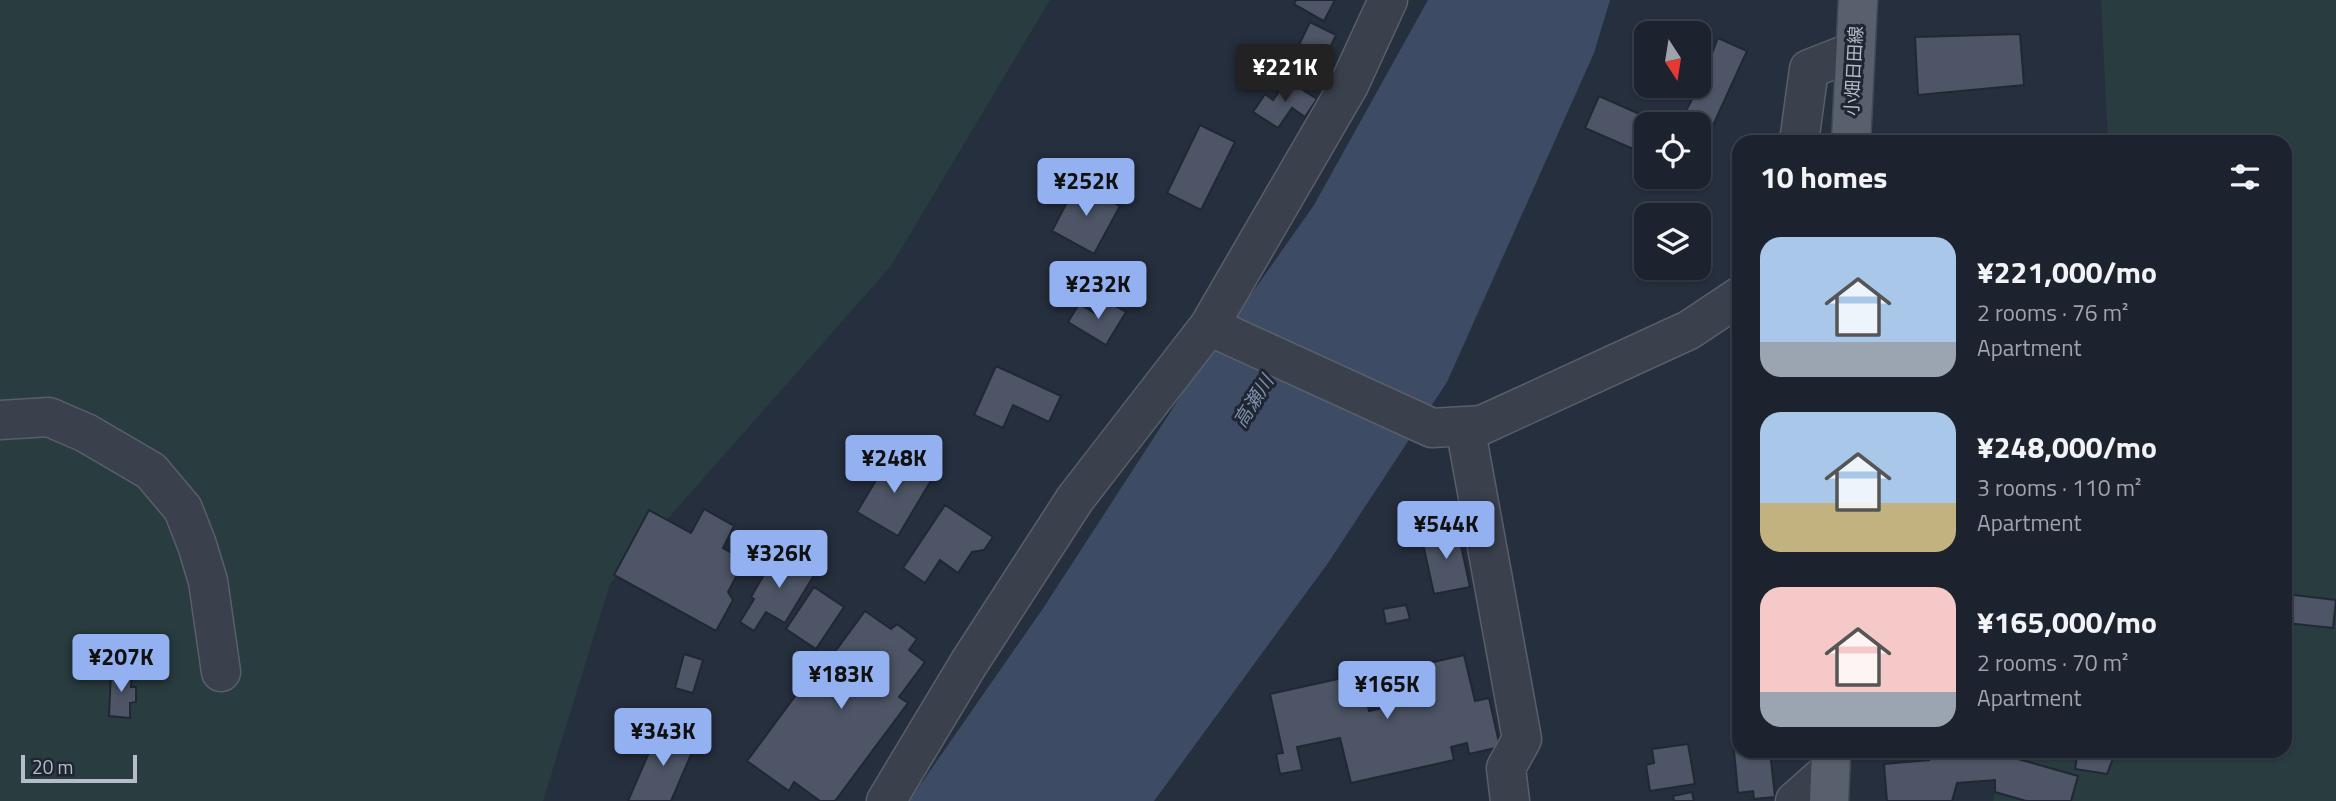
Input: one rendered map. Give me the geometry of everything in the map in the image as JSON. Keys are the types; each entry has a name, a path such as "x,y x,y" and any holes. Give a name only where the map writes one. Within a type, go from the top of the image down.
{"main road":[{"name":"小畑日田線","path":"1851,135 1858,0"}],"street":[{"path":"886,801 968,663 1075,499 1209,326 1349,85 1388,0"},
{"path":"1800,135 1810,69 1855,51"},
{"path":"1209,326 1448,427 1482,425 1689,330 1732,301"},
{"path":"0,420 49,418 86,433 151,471 183,509 197,545 208,581 221,672"},
{"path":"1448,427 1522,739 1506,768 1510,801"},
{"path":"1795,801 1830,774"}],"shaded area":[{"path":"0,0 1050,0 891,266 610,584 543,801 0,801"},
{"path":"2101,0 2336,0 2336,801 1993,801 2003,758 2292,758 2292,135 2108,135"}],"water":[{"name":"高瀬川","path":"1428,0 1610,0 1594,53 1447,382 1328,563 1154,801 909,801 1044,607 1193,377 1314,205"}],"building":[{"path":"1296,0 1335,0 1324,21 1294,4"},
{"path":"1310,22 1336,35 1313,84 1286,72"},
{"path":"2020,34 2024,85 1918,95 1915,37"},
{"path":"1718,38 1747,51 1711,130 1711,112 1685,112 1693,98 1712,98 1712,53"},
{"path":"1287,80 1317,99 1305,117 1292,108 1278,128 1253,112 1265,94 1273,100"},
{"path":"1599,96 1635,112 1634,149 1585,128"},
{"path":"1200,125 1235,142 1201,210 1167,193"},
{"path":"1077,183 1120,206 1094,254 1052,231"},
{"path":"1105,300 1126,312 1106,345 1068,322 1079,304 1096,314"},
{"path":"996,366 1061,396 1049,422 1013,405 1003,428 974,415"},
{"path":"891,455 932,479 898,536 857,512"},
{"path":"945,505 993,537 984,550 972,552 958,573 940,560 925,583 903,568"},
{"path":"704,509 734,526 723,548 745,560 728,592 733,600 716,631 614,575 649,510 691,533"},
{"path":"1457,527 1470,587 1434,594 1421,535"},
{"path":"779,549 816,572 785,623 766,612 754,631 740,622"},
{"path":"814,587 844,607 816,649 786,629"},
{"path":"2292,595 2336,600 2333,628 2292,624"},
{"path":"1406,605 1410,619 1386,624 1383,609"},
{"path":"865,611 891,629 897,624 917,639 909,650 925,662 899,697 908,703 835,801 820,801 794,782 789,791 747,761 827,653 834,653"},
{"path":"684,654 703,660 693,693 675,688"},
{"path":"1464,655 1475,701 1489,698 1500,747 1469,754 1467,743 1451,747 1454,760 1351,783 1340,738 1297,747 1302,770 1280,774 1276,754 1283,753 1270,694 1338,679 1337,670 1359,665 1369,711 1406,703 1403,689 1411,687 1407,668"},
{"path":"111,671 132,672 131,687 136,687 136,702 130,703 130,718 109,716"},
{"path":"660,727 696,743 671,801 628,801"},
{"path":"1688,744 1695,784 1650,791 1646,765 1654,763 1652,749"},
{"path":"1735,758 1771,758 1775,797 1754,799 1753,791 1738,793"},
{"path":"2018,758 2078,776 2071,801 2026,801 1995,792 1995,780 1957,783 1952,801 1887,801 1884,764"},
{"path":"2077,758 2113,758 2107,774 2075,769"},
{"path":"1692,792 1694,801 1674,801 1673,796"}]}
